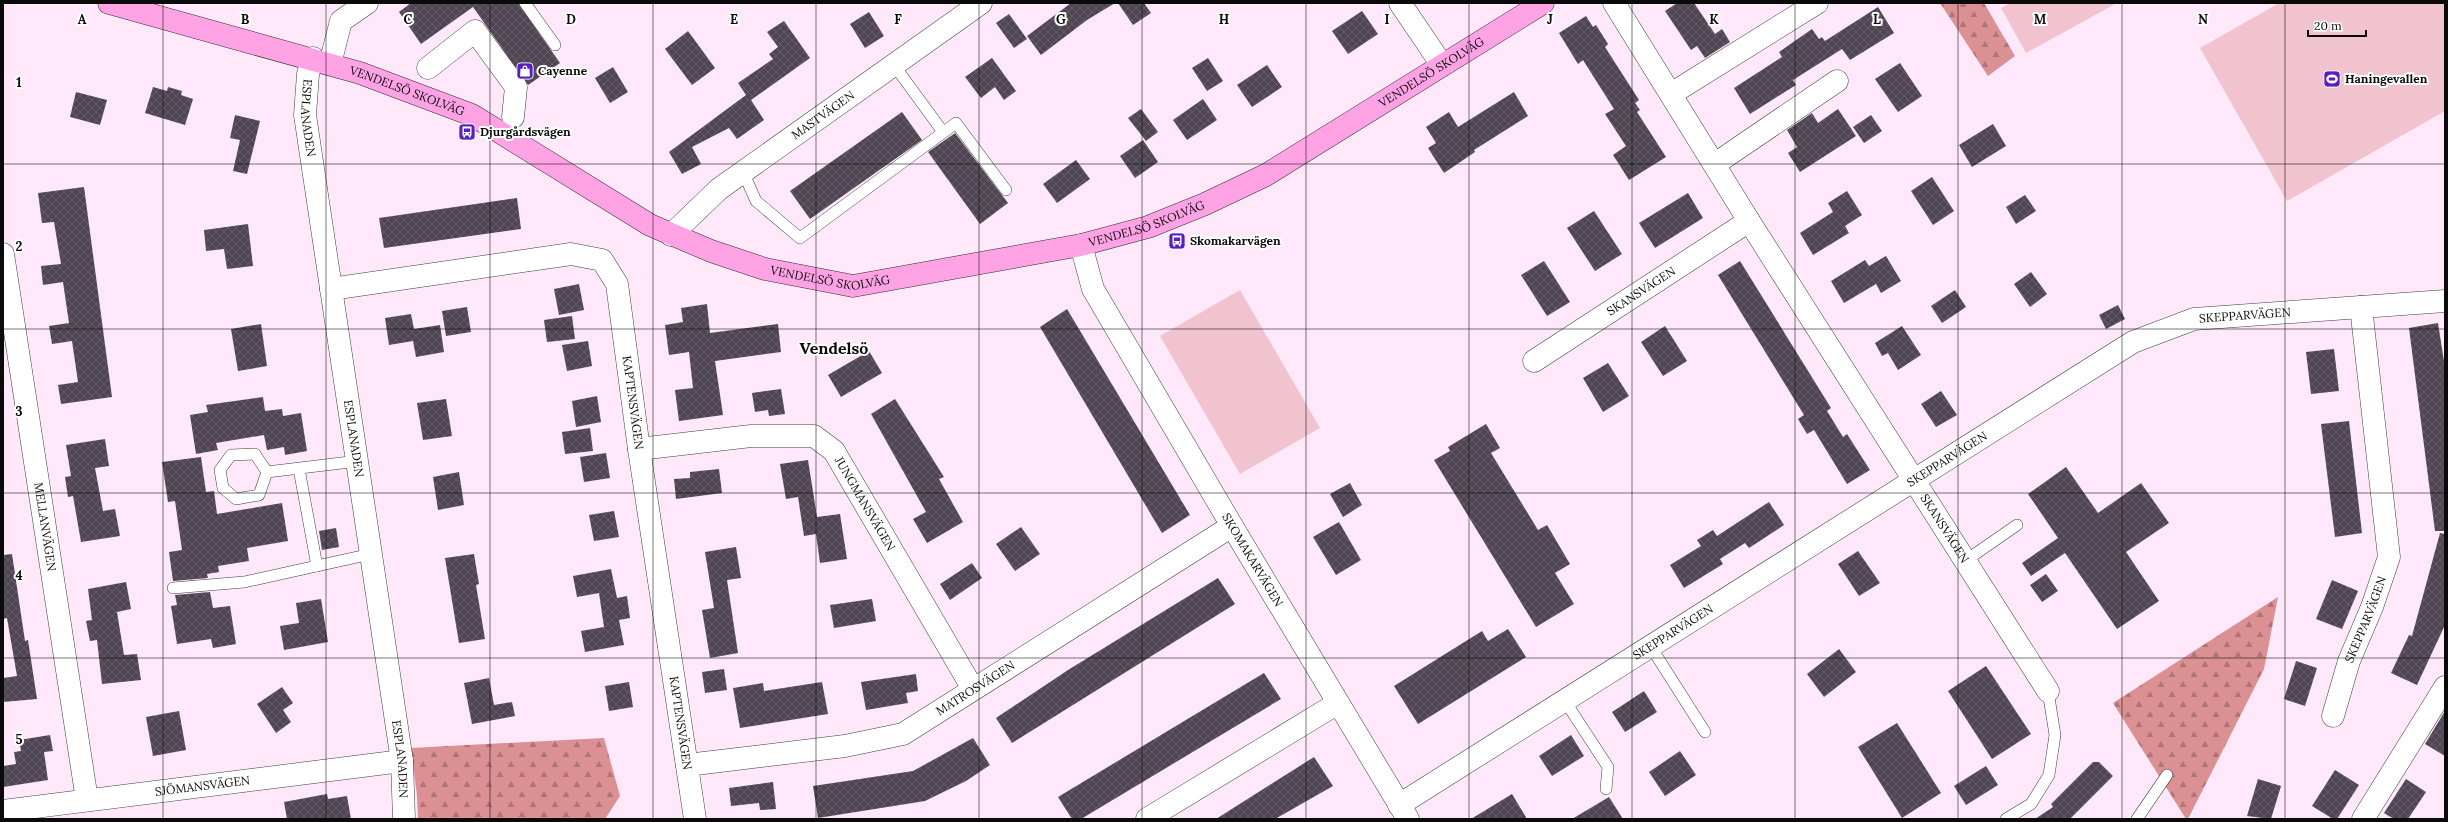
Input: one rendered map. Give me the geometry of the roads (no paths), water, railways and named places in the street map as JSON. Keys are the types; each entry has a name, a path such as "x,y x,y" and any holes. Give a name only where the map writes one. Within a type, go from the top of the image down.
{"street":[{"name":"VENDELSÖ SKOLVÄG","path":"109,3 360,73 472,115 650,225 671,235 765,269 853,286 1081,245 1148,227 1205,204 1266,175 1437,57 1543,3"},
{"path":"321,61 341,21 367,3"},
{"name":"MASTVÄGEN","path":"671,235 719,189 744,174 981,3"},
{"path":"1400,3 1437,57"},
{"name":"SKANSVÄGEN","path":"1614,3 1749,221 2048,691"},
{"path":"1671,94 1817,3"},
{"path":"428,68 475,31 516,87 513,117"},
{"name":"ESPLANADEN","path":"321,61 308,74 305,115 402,761 404,819"},
{"path":"1715,164 1837,81"},
{"name":"SKANSVÄGEN","path":"1534,361 1749,221"},
{"name":"SKOMAKARVÄGEN","path":"1081,245 1093,289 1232,526 1404,812"},
{"name":"MELLANVÄGEN","path":"3,254 87,800"},
{"name":"KAPTENSVÄGEN","path":"331,289 571,254 602,260 617,284 639,449 695,819"},
{"name":"SKEPPARVÄGEN","path":"1404,812 1565,701 2133,342 2194,319 2445,301"},
{"name":"SKEPPARVÄGEN","path":"2333,716 2349,660 2372,607 2389,557 2361,307"},
{"name":"JUNGMANSVÄGEN","path":"639,449 751,436 814,436 834,451 973,689"},
{"name":"MATROSVÄGEN","path":"687,765 845,746 903,734 1232,526"},
{"path":"2363,819 2445,687"},
{"path":"1147,819 1338,703"},
{"name":"SJÖMANSVÄGEN","path":"3,811 402,761"}],"lane":[{"path":"525,3 555,45"},
{"path":"894,65 943,132"},
{"path":"744,174 756,201 800,238 956,123 1006,190"},
{"path":"255,454 267,472 259,495 236,499 223,488 220,470 231,455 255,454"},
{"path":"267,472 358,461"},
{"path":"299,469 317,566"},
{"path":"1965,561 2017,525"},
{"path":"173,588 244,582 372,554"},
{"path":"1651,647 1705,732"},
{"name":"SKANSVÄGEN","path":"2006,819 2031,804 2049,775 2055,735 2048,691"},
{"path":"1565,701 1608,767 1606,789"},
{"path":"2137,819 2167,775"}],"place":[{"name":"Cayenne","path":"525,71"},
{"name":"Haningevallen","path":"2332,79"},
{"name":"Djurgårdsvägen","path":"467,132"},
{"name":"Skomakarvägen","path":"1177,241"}],"district":[{"name":"Vendelsö","path":"834,348"}]}
